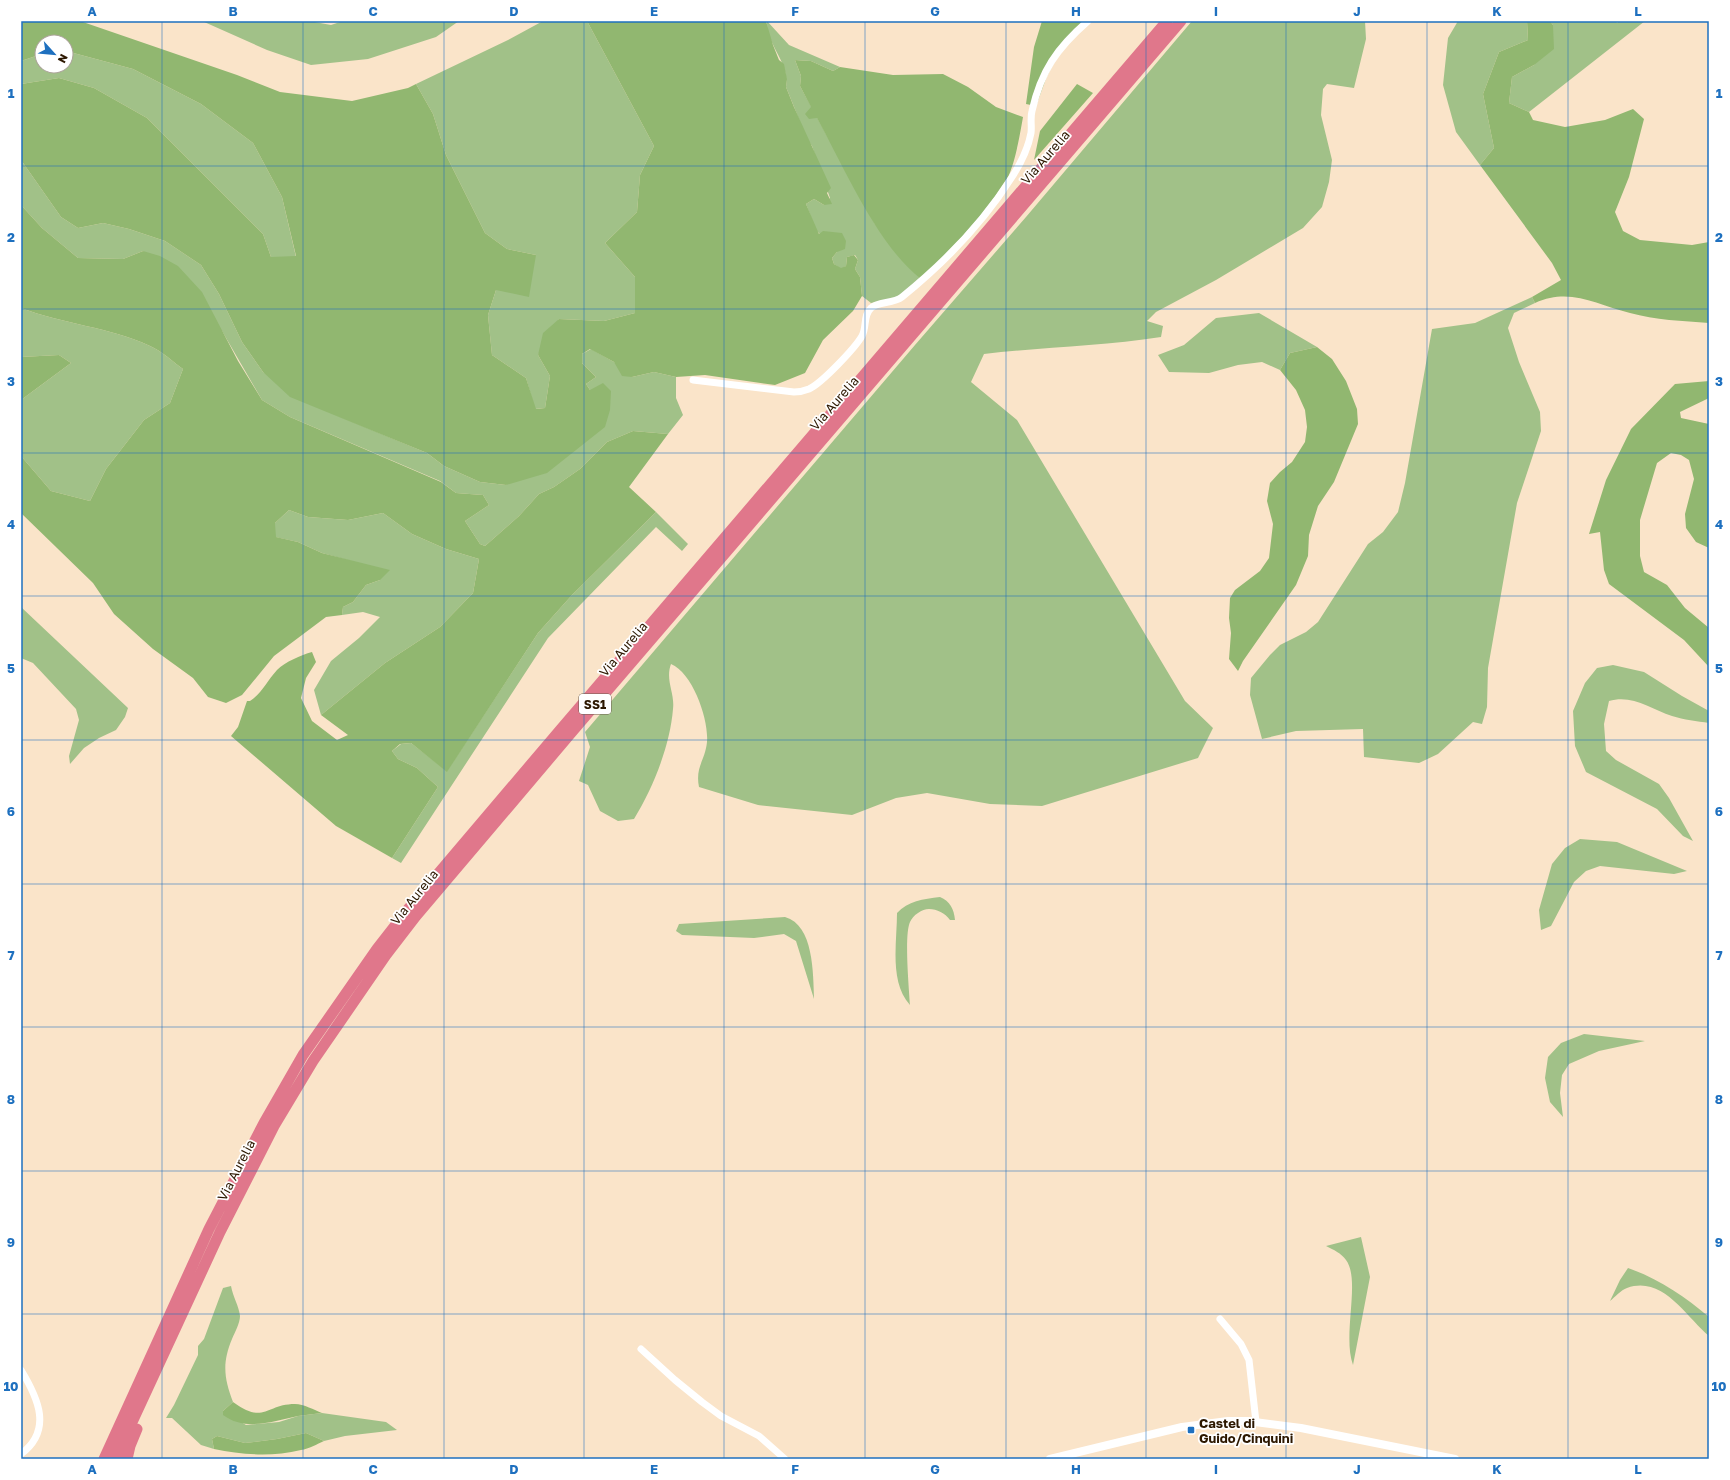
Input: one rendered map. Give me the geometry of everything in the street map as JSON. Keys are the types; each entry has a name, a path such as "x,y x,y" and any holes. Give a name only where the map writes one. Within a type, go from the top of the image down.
{"highway":[{"name":"Via Aurelia","path":"104,1459 209,1229 264,1123 303,1055 377,950 414,902 591,692 1167,21"},
{"name":"Via Aurelia","path":"116,1459 220,1232 282,1113 313,1061 344,1015 416,916 762,508 1181,21"},
{"path":"127,1459 132,1442 187,1320 191,1294"},
{"path":"97,1459 152,1337 168,1320"}],"street":[{"path":"693,380 794,392 805,391 818,383 862,337 867,314 871,308 876,305 895,301 901,298 934,270 986,214 1012,178 1024,155 1031,131 1031,113 1044,76 1058,49 1088,21"},
{"path":"1220,1319 1241,1344 1249,1360 1256,1422"},
{"path":"642,1349 675,1380 702,1402 721,1416 759,1436 785,1459"},
{"path":"21,1370 36,1397 40,1421 35,1439 21,1454"},
{"path":"1050,1459 1196,1424 1228,1421 1256,1422 1300,1428 1455,1459"}],"green space":[{"path":"21,21 80,21 237,75 280,92 352,101 408,88 416,84 433,114 446,155 485,233 507,249 536,255 529,297 496,290 488,315 492,355 526,378 536,409 545,408 550,376 538,355 543,333 559,319 604,321 635,313 635,277 605,243 637,212 640,175 654,146 587,21 766,21 779,60 784,64 787,79 786,87 831,188 827,193 832,204 824,205 814,199 806,204 819,234 823,231 842,233 846,241 845,249 837,252 832,258 834,264 841,268 846,266 847,257 854,255 858,260 855,269 860,277 862,296 853,311 823,340 805,373 775,385 705,375 676,377 654,372 632,377 622,376 614,362 590,349 582,354 582,363 596,377 586,384 590,390 603,383 611,391 610,410 605,427 547,473 506,485 480,482 444,466 427,453 290,397 263,372 242,342 219,294 201,265 165,241 129,229 103,223 78,228 61,217 21,160 21,84 59,78 94,88 147,118 263,234 271,257 296,256 282,197 253,143 201,104 133,69 74,53 74,34 34,34 34,57 21,61"},
{"path":"202,21 309,21 331,25 343,21 459,21 436,37 368,59 311,65 267,50"},
{"path":"543,21 587,21 654,146 640,175 637,212 605,243 635,277 635,313 604,321 559,319 538,355 550,376 545,408 535,409 526,378 492,355 488,315 496,290 536,255 507,249 485,233 446,155 433,114 416,84 508,40"},
{"path":"767,21 789,45 840,67 833,71 811,61 795,60 801,76 800,86 875,224 921,279 897,298 871,303 862,296 860,277 855,269 858,260 855,255 847,257 846,266 841,269 834,264 832,258 837,252 816,230 806,204 814,199 824,205 830,198 812,146 807,139 786,87 785,70 770,38"},
{"path":"1042,21 1088,21 1062,48 1047,76 1036,106 1026,104 1034,47"},
{"path":"1192,21 1365,21 1366,39 1354,88 1327,84 1323,89 1321,115 1332,160 1329,182 1322,207 1303,228 1216,280 1156,312 1147,321 1163,326 1161,337 984,354 971,382 1017,420 1185,701 1213,728 1198,758 1042,806 990,804 927,793 896,798 852,815 758,805 699,787 698,774 707,742 705,722 693,687 679,669 671,664 669,676 673,697 673,709 671,723 660,766 648,794 634,819 618,821 600,811 588,785 579,781 590,747 585,732"},
{"path":"1458,21 1527,21 1528,40 1499,52 1483,94 1494,148 1480,165 1456,132 1443,85 1448,38"},
{"path":"1527,21 1550,21 1553,25 1554,49 1534,65 1512,77 1509,103 1529,112 1533,120 1565,127 1605,120 1633,109 1644,119 1629,177 1615,212 1623,231 1640,240 1692,245 1709,242 1709,323 1649,317 1572,297 1560,297 1535,303 1532,297 1561,280 1552,263 1480,165 1494,148 1483,94 1499,52 1528,40"},
{"path":"1550,21 1616,21 1617,23 1619,21 1645,21 1529,112 1509,103 1512,77 1534,65 1553,25"},
{"path":"74,53 133,69 201,104 253,143 282,197 296,257 271,257 263,234 147,118 94,88 59,78 21,84 21,61 34,57 34,74 74,74"},
{"path":"795,60 811,61 833,71 840,67 893,75 943,74 968,87 996,107 1023,117 1015,157 1007,179 978,219 956,244 921,279 905,264 876,226 850,182 817,118 809,119 805,114 811,107 800,86 801,76"},
{"path":"1077,84 1093,93 1034,160 1040,131"},
{"path":"21,160 61,217 78,228 103,223 129,229 165,241 201,265 219,294 242,342 263,372 336,415 427,453 444,466 480,482 506,485 590,390 586,384 596,377 582,363 582,354 591,349 614,362 632,377 654,372 676,377 676,398 683,415 668,434 633,431 607,442 580,469 554,487 539,494 519,516 485,546 480,544 465,521 489,505 483,495 456,493 440,481 290,417 262,400 222,331 143,251 123,259 78,258 42,228 21,205"},
{"path":"21,205 42,228 78,258 123,259 143,251 160,256 178,266 202,292 238,361 262,400 290,417 441,482 456,493 483,495 489,505 465,521 480,544 485,546 519,516 539,494 554,487 580,469 607,442 633,431 668,434 629,487 656,512 572,595 538,633 447,772 411,743 400,744 392,751 398,759 417,768 438,787 392,858 336,826 231,736 238,727 247,701 250,701 258,694 273,674 284,664 312,652 316,662 306,678 301,698 312,721 337,740 348,735 321,715 385,663 440,627 473,593 479,559 446,549 412,534 383,513 348,520 308,517 289,510 275,523 276,537 298,542 322,553 390,570 380,580 366,585 353,602 343,607 342,615 326,617 274,656 242,695 226,703 208,697 193,678 153,649 114,614 93,583 21,513 21,456 51,491 90,501 106,469 144,420 170,403 183,369 150,346 118,334 53,318 21,308"},
{"path":"1532,297 1535,303 1514,313 1508,328 1519,362 1540,412 1541,431 1517,503 1488,668 1487,707 1482,724 1473,722 1438,754 1419,763 1364,757 1363,729 1296,731 1262,739 1250,695 1251,678 1280,645 1306,632 1318,622 1368,544 1383,532 1398,512 1405,483 1432,329 1475,323"},
{"path":"21,308 53,318 118,334 150,346 183,369 170,403 144,420 106,469 90,501 51,491 21,456 21,400 71,363 59,355 21,357"},
{"path":"1259,313 1317,347 1290,353 1280,370 1262,362 1238,365 1209,373 1169,372 1158,355 1184,345 1216,318"},
{"path":"1317,347 1332,359 1346,381 1357,409 1358,424 1334,482 1318,506 1309,535 1308,556 1296,585 1243,661 1238,671 1229,659 1231,633 1229,618 1230,598 1235,590 1260,571 1269,558 1273,524 1267,501 1270,483 1292,462 1305,442 1307,427 1305,410 1296,390 1280,370 1290,353"},
{"path":"59,355 71,363 21,400 21,357"},
{"path":"1709,381 1709,398 1680,412 1681,418 1709,424 1709,548 1696,542 1686,528 1685,514 1694,479 1689,460 1681,455 1671,453 1657,463 1640,520 1640,556 1644,572 1667,585 1685,608 1709,628 1709,667 1684,640 1609,584 1604,570 1600,532 1589,534 1606,480 1631,429 1675,384"},
{"path":"289,510 308,517 348,520 383,513 412,534 446,549 479,559 473,593 440,627 385,663 321,715 314,690 331,661 359,638 380,617 363,612 342,615 343,607 353,602 366,585 380,580 351,561 322,553 298,542 275,537 275,523"},
{"path":"656,512 688,544 682,551 656,527 548,638 401,863 392,858 438,787 417,768 398,759 392,751 401,744 411,743 447,771 538,633 572,595"},
{"path":"21,607 128,708 125,717 116,730 99,738 84,748 70,764 69,756 79,720 76,709 33,663 21,658"},
{"path":"1613,665 1644,672 1709,711 1709,723 1677,717 1634,701 1617,699 1609,701 1604,724 1606,751 1616,760 1659,784 1669,798 1693,841 1683,836 1657,809 1586,772 1575,746 1573,711 1585,683 1597,668"},
{"path":"1580,839 1617,842 1687,871 1674,874 1600,866 1586,871 1574,882 1551,926 1541,930 1539,910 1552,864 1565,848"},
{"path":"940,897 951,906 954,912 955,920 950,920 941,912 929,909 918,913 913,917 908,929 907,949 910,1005 903,996 897,973 897,913 911,903"},
{"path":"785,917 795,922 802,930 807,940 812,964 814,999 796,941 784,934 754,938 682,935 676,931 679,924"},
{"path":"1584,1034 1645,1041 1599,1051 1569,1064 1562,1075 1560,1093 1563,1117 1550,1102 1545,1078 1548,1057 1561,1043"},
{"path":"1361,1237 1370,1277 1353,1365 1349,1339 1352,1294 1350,1269 1342,1255 1326,1246"},
{"path":"1628,1268 1650,1277 1671,1289 1709,1317 1709,1336 1673,1300 1663,1292 1652,1287 1640,1286 1627,1288 1610,1301 1620,1280"},
{"path":"231,1286 240,1319 229,1348 225,1370 233,1402 223,1411 246,1425 279,1422 298,1416 322,1413 386,1422 397,1430 345,1436 324,1441 306,1433 277,1439 245,1443 217,1436 212,1439 214,1449 201,1445 172,1418 166,1418 174,1405 198,1355 198,1346 204,1339 223,1288"},
{"path":"233,1402 243,1409 259,1413 285,1405 298,1404 322,1413 298,1416 260,1424 241,1423 223,1415 223,1411"},
{"path":"306,1433 324,1441 310,1448 290,1452 279,1454 257,1454 235,1453 214,1449 212,1439 217,1436 245,1443 277,1439"}],"place":[{"name":"Castel di Guido/Cinquini","path":"1191,1430"}]}
